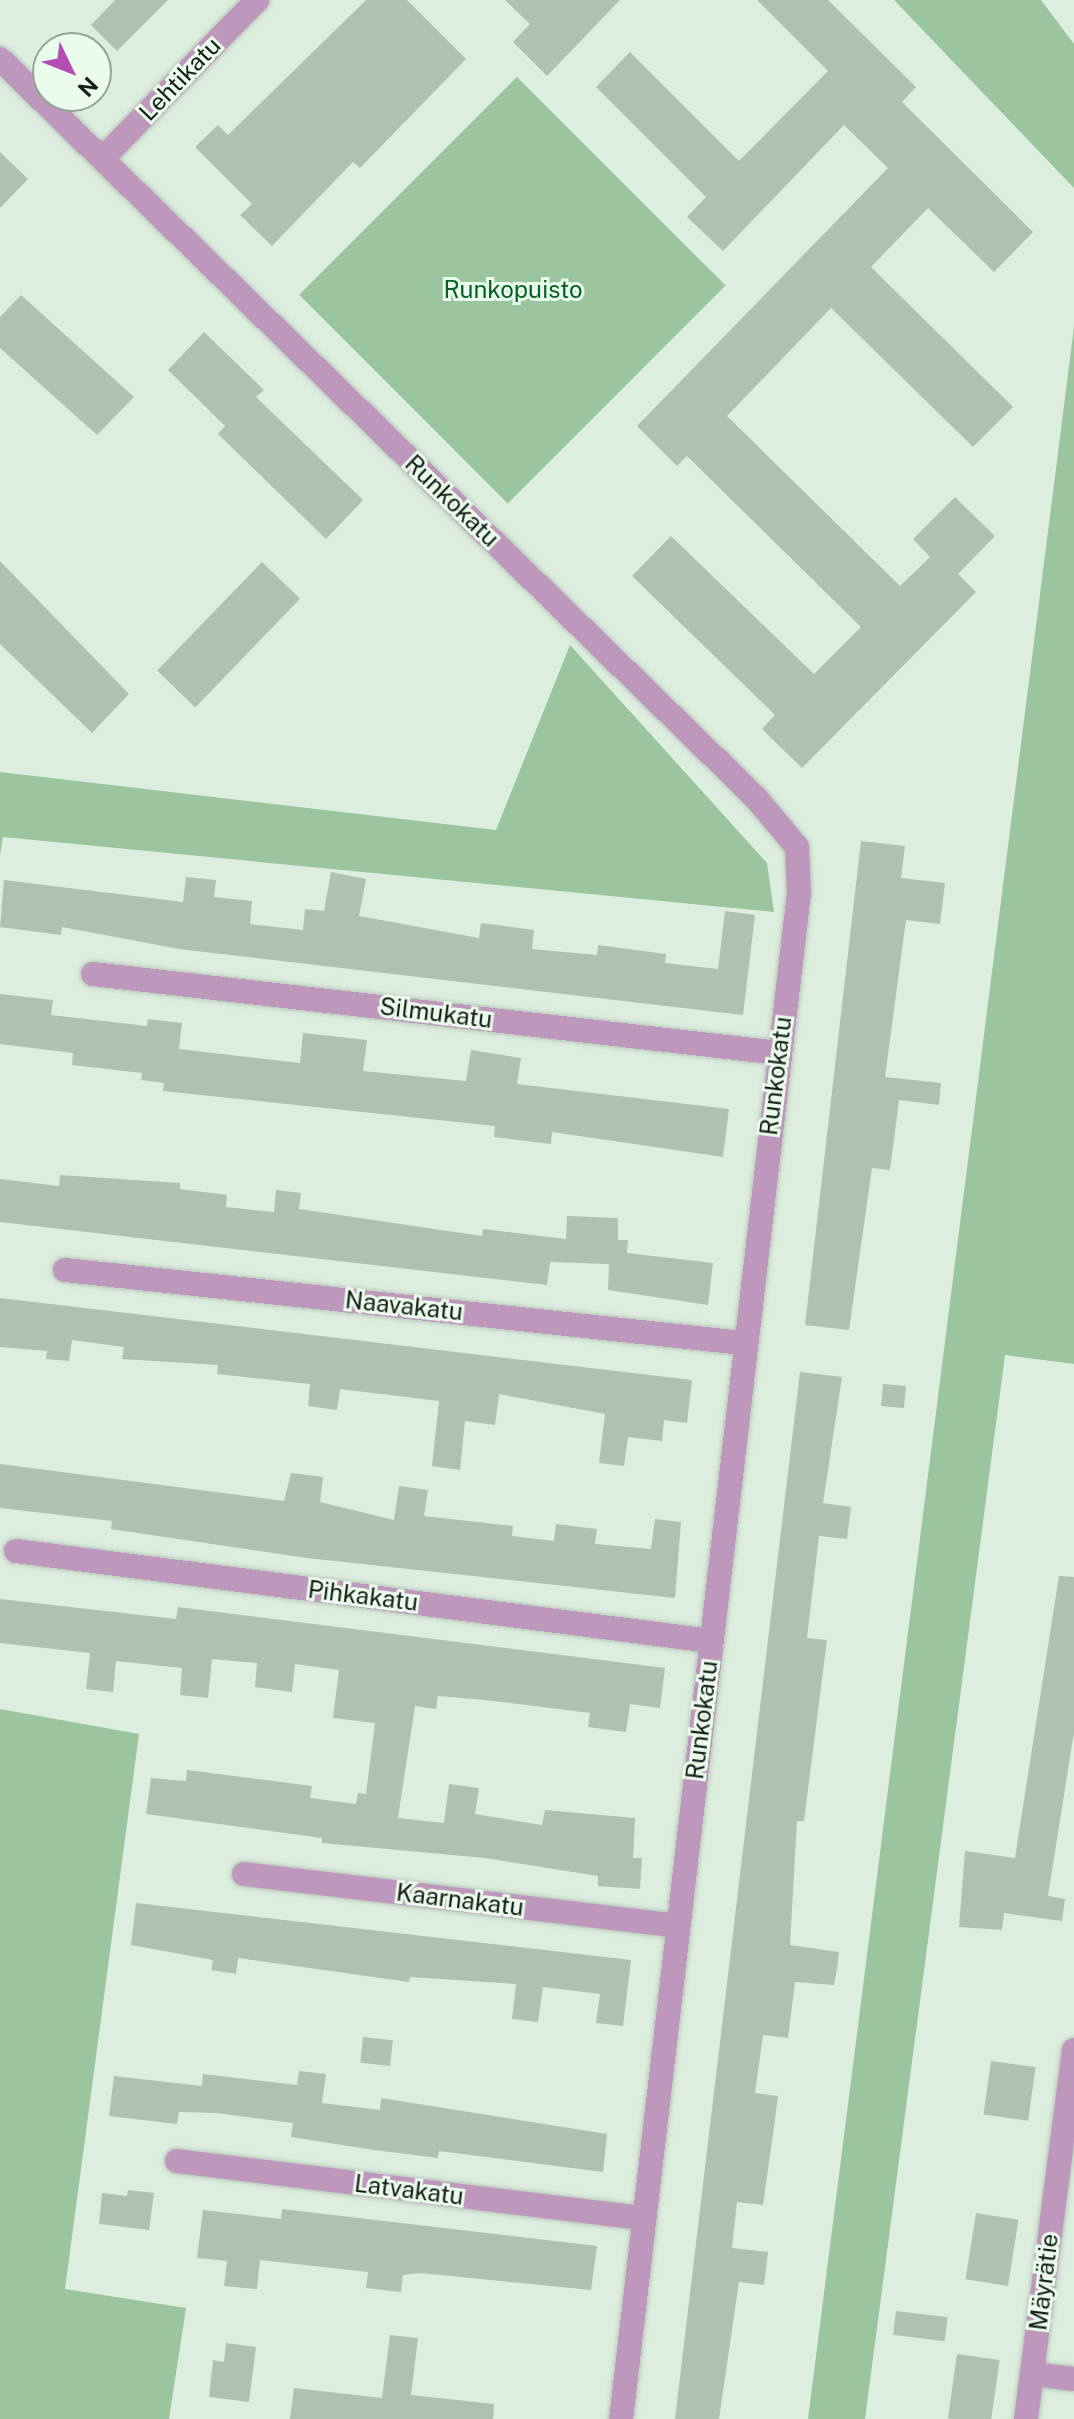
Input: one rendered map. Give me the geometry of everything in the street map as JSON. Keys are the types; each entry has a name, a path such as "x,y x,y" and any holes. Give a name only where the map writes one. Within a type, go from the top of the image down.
{"street":[{"name":"Lehtikatu","path":"103,158 257,0"},
{"name":"Runkokatu","path":"0,59 785,827 797,847 800,885 743,1343 621,2419"},
{"name":"Silmukatu","path":"93,974 779,1053"},
{"name":"Naavakatu","path":"65,1270 743,1343"},
{"name":"Pihkakatu","path":"16,1551 711,1641"},
{"name":"Kaarnakatu","path":"244,1874 677,1926"},
{"name":"Mäyrätie","path":"1026,2419 1074,2050"},
{"name":"Latvakatu","path":"177,2161 642,2218"},
{"path":"1032,2374 1074,2379"}],"green space":[{"path":"894,0 1041,0 1074,44 1074,188"},
{"name":"Runkopuisto","path":"517,77 726,286 508,503 299,295"},
{"path":"1074,327 1074,1364 1005,1355 865,2419 808,2419"},
{"path":"570,645 767,863 774,912 3,837 0,856 0,772 496,830"},
{"path":"0,1709 139,1734 65,2289 186,2308 169,2419 0,2419"}],"building":[{"path":"115,0 168,0 117,51 112,46 112,32 98,32 91,25"},
{"path":"366,0 407,0 466,59 360,168 353,162 272,246 240,215 252,204 195,147 218,125 228,135"},
{"path":"505,0 620,0 547,76 513,42 530,24"},
{"path":"757,0 828,0 916,87 902,102 1033,232 994,272 928,208 871,267 1013,407 973,447 831,308 727,416 900,586 930,557 913,539 955,497 995,536 958,574 976,592 802,768 762,729 775,715 632,576 671,536 814,674 861,627 687,456 677,466 637,426 888,168 844,125 723,251 687,217 706,197 596,87 630,52 739,161 828,71"},
{"path":"0,152 28,179 0,208"},
{"path":"21,295 134,397 97,435 0,348 0,317"},
{"path":"204,332 264,390 256,397 363,500 326,539 218,434 225,426 168,370"},
{"path":"0,561 129,694 92,733 0,644"},
{"path":"262,562 300,599 195,707 157,671"},
{"path":"861,841 905,846 901,878 945,883 940,924 906,920 885,1077 941,1083 939,1105 899,1100 890,1170 872,1168 849,1330 805,1325"},
{"path":"331,872 366,879 359,916 479,938 481,923 534,930 532,949 597,955 598,945 666,954 665,963 718,969 725,911 755,915 743,1015 179,949 62,927 61,935 0,927 4,880 183,902 186,877 216,880 214,897 252,901 250,924 303,930 305,909 324,911"},
{"path":"0,994 53,1000 51,1015 147,1026 148,1019 182,1023 179,1049 300,1063 303,1033 367,1040 363,1071 466,1081 471,1050 521,1058 517,1084 729,1109 723,1157 552,1132 551,1144 494,1137 495,1126 163,1091 164,1083 141,1080 142,1073 72,1065 73,1053 0,1044"},
{"path":"60,1175 180,1183 180,1189 227,1195 226,1207 274,1212 276,1190 301,1193 299,1209 482,1236 483,1229 566,1239 567,1216 618,1218 618,1240 628,1240 627,1253 713,1263 708,1305 608,1290 609,1264 550,1262 547,1285 0,1222 0,1179 59,1186"},
{"path":"0,1298 692,1380 687,1423 664,1420 662,1441 628,1437 624,1466 599,1463 605,1414 499,1394 495,1425 465,1421 460,1470 432,1466 439,1401 340,1389 337,1410 308,1406 310,1384 217,1374 218,1365 122,1359 124,1347 72,1340 69,1361 46,1359 47,1351 0,1347"},
{"path":"800,1372 842,1377 823,1503 851,1507 847,1539 819,1536 807,1638 827,1640 804,1821 797,1821 790,1945 839,1952 837,1969 834,1985 795,1982 788,2038 763,2035 755,2093 778,2096 763,2205 737,2202 732,2248 768,2252 764,2285 739,2282 719,2419 675,2419"},
{"path":"883,1384 906,1386 904,1408 881,1406"},
{"path":"0,1464 284,1501 291,1473 323,1477 320,1502 394,1520 399,1486 428,1490 424,1516 513,1526 512,1536 554,1541 556,1524 597,1529 595,1544 651,1549 655,1519 681,1522 675,1598 307,1558 111,1529 112,1521 0,1508"},
{"path":"1059,1576 1074,1577 1074,1732 1048,1896 1065,1899 1062,1921 1004,1913 1002,1930 959,1927 965,1851 1015,1858"},
{"path":"0,1599 176,1619 178,1607 665,1668 660,1708 630,1704 626,1732 588,1727 590,1713 485,1700 438,1696 436,1709 415,1706 398,1818 444,1823 449,1784 479,1788 475,1814 542,1825 545,1810 635,1818 633,1858 642,1858 640,1889 598,1886 598,1876 485,1858 322,1843 322,1838 146,1814 151,1778 186,1781 187,1770 312,1786 310,1798 356,1804 358,1793 366,1794 375,1723 333,1718 339,1670 295,1664 292,1692 255,1687 257,1663 212,1659 208,1698 180,1695 182,1668 116,1661 113,1692 86,1689 90,1653 0,1643"},
{"path":"136,1903 631,1960 623,2026 596,2023 600,1994 543,1987 538,2022 512,2019 516,1984 410,1977 409,1982 238,1958 236,1974 211,1970 213,1960 131,1945"},
{"path":"363,2037 393,2040 390,2066 360,2063"},
{"path":"991,2061 1036,2067 1028,2121 983,2114"},
{"path":"299,2071 326,2074 322,2103 380,2110 381,2098 607,2134 603,2172 439,2151 438,2158 374,2150 291,2137 293,2123 216,2113 179,2112 177,2124 109,2116 114,2076 202,2086 203,2074 297,2085"},
{"path":"128,2190 154,2193 149,2230 99,2224 102,2193 127,2196"},
{"path":"282,2209 597,2246 591,2290 421,2273 403,2275 401,2292 366,2288 368,2272 260,2260 257,2289 224,2286 227,2261 197,2258 203,2210 281,2219"},
{"path":"976,2213 1018,2220 1008,2286 966,2279"},
{"path":"896,2311 948,2317 945,2341 893,2335"},
{"path":"390,2335 418,2338 411,2395 494,2404 493,2419 290,2419 294,2388 382,2398"},
{"path":"226,2343 256,2347 249,2402 209,2397 213,2360 224,2362"},
{"path":"957,2354 1000,2360 991,2419 948,2418"}]}
